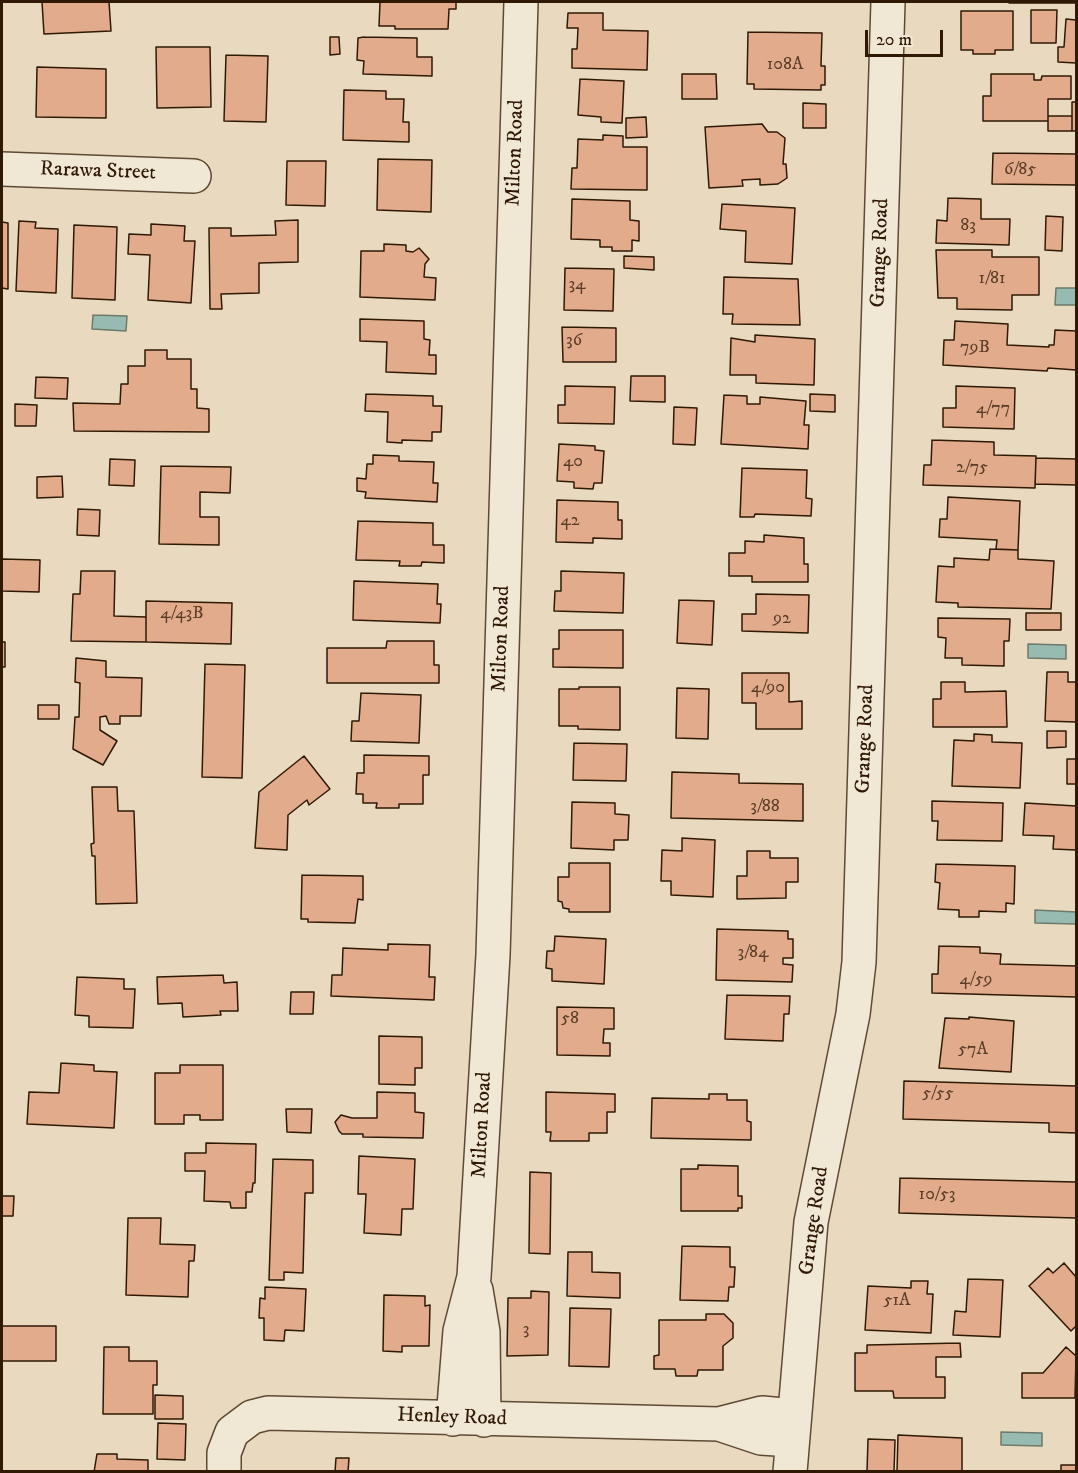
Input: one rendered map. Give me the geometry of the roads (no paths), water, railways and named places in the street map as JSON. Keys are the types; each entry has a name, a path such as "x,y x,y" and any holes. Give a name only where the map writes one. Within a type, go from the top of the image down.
{"street":[{"name":"Milton Road","path":"468,1419 460,1331 474,1277 493,955 521,2"},
{"name":"Grange Road","path":"792,1442 811,1222 853,1014 859,962 888,2"},
{"name":"Rarawa Street","path":"2,169 194,176"},
{"name":"Henley Road","path":"224,1472 224,1453 232,1432 252,1417 268,1413 719,1424 760,1438 792,1442"}],"water":[{"path":"1056,288 1076,288 1076,305 1055,305"},
{"path":"93,315 127,316 126,331 92,329"},
{"path":"1028,644 1066,645 1066,659 1028,658"},
{"path":"1035,910 1076,912 1076,924 1035,923"},
{"path":"1001,1432 1042,1433 1042,1446 1001,1445"}]}
